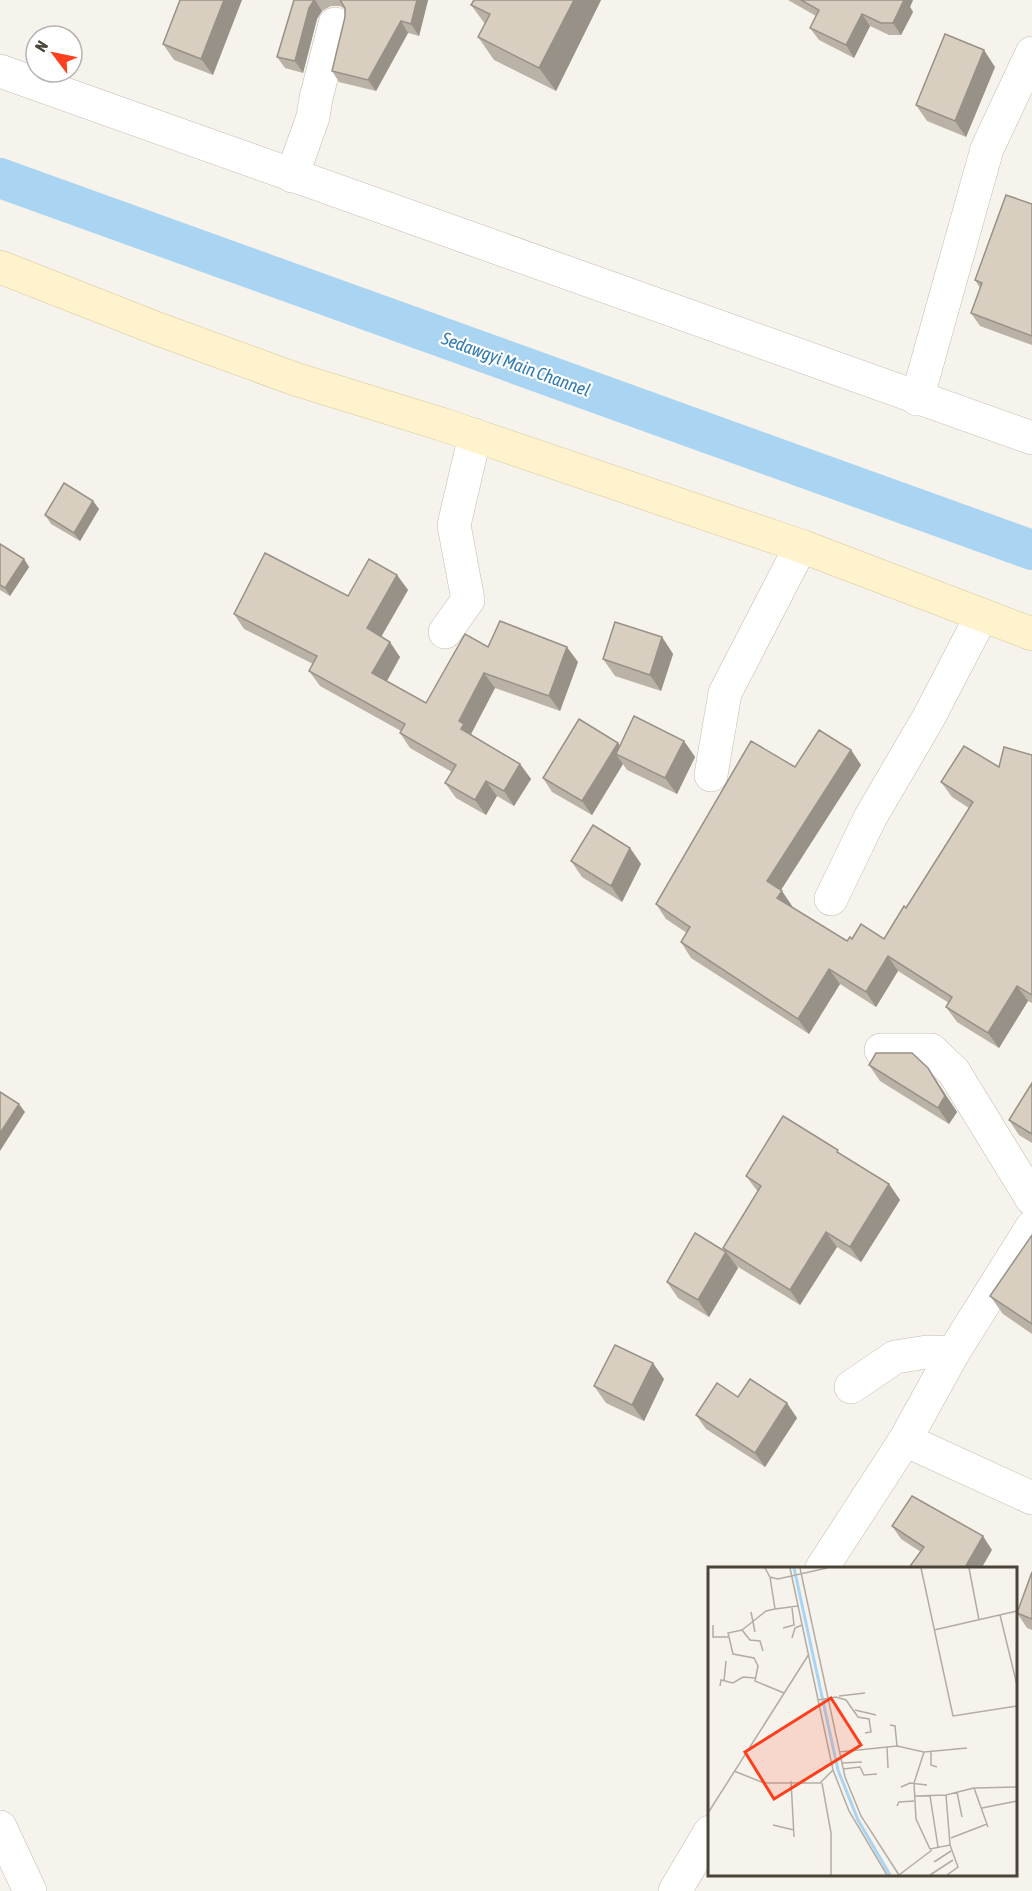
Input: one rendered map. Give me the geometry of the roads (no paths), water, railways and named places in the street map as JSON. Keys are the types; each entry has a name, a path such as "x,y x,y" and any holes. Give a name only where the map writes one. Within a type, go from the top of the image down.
{"street":[{"path":"292,176 313,117 335,24"},
{"path":"917,399 987,149 1032,53"},
{"path":"0,71 1032,438"},
{"path":"0,267 158,329 285,375 475,435 801,546 1032,634"},
{"path":"446,632 468,600 454,525 475,435"},
{"path":"711,775 725,693 801,546"},
{"path":"831,899 870,818 929,717 982,615"},
{"path":"881,1050 931,1050 954,1072 1032,1199"},
{"path":"823,1567 905,1440 953,1353 1032,1227"},
{"path":"851,1387 895,1357 927,1352 953,1353"},
{"path":"905,1440 1032,1498"},
{"path":"0,1827 30,1891"},
{"path":"675,1891 708,1835"}],"waterway":[{"name":"Sedawgyi Main Channel","path":"0,178 1032,550"}]}
